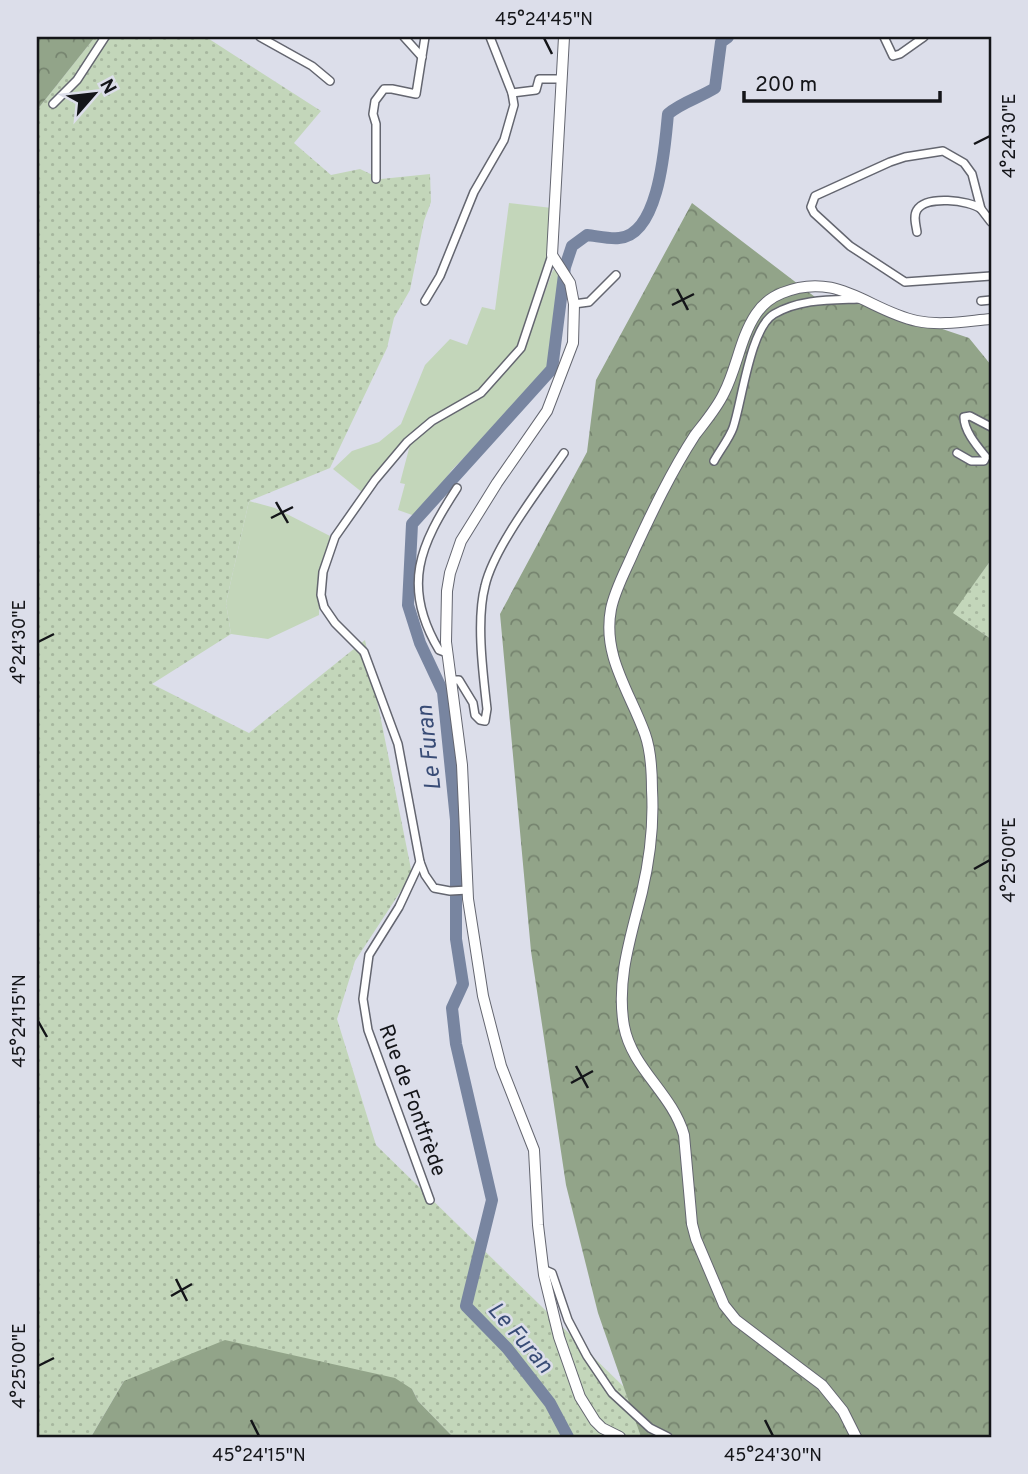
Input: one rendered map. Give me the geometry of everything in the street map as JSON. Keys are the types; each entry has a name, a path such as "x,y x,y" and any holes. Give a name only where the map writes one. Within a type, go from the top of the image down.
{"main road":[{"path":"564,37 552,254 566,275 575,304 573,343 547,411 461,541 447,591 445,617 464,788 466,891 491,1030 501,1066 534,1150 543,1269 559,1337 580,1397 595,1421 602,1428 620,1437"},
{"path":"856,1437 843,1411 822,1385 736,1320 724,1305 692,1224 684,1135 680,1122 675,1109 642,1068 629,1046 624,1024 622,979 650,855 652,792 645,734 619,676 608,633 618,586 655,505 724,393 750,323 758,310 770,299 782,293 805,288 839,288 918,321 940,323 991,319"}],"street":[{"path":"53,104 77,80 105,37"},
{"path":"260,37 312,66 330,81"},
{"path":"404,37 422,57"},
{"path":"376,179 376,124 373,114 375,101 384,89 416,94 425,37"},
{"path":"425,300 440,276 474,191 504,140 513,105 512,93 490,37"},
{"path":"884,37 893,56 924,37"},
{"path":"512,93 536,90 539,79 562,79"},
{"path":"981,209 972,174 964,163 943,151 890,162 816,196 811,207 814,213 850,246 905,282 991,276"},
{"path":"917,232 915,216 918,208 925,203 950,201 974,204 991,222"},
{"path":"466,891 434,888 425,875 420,862 398,744 364,652 335,623 324,607 321,595 323,572 335,537 375,480 407,442 432,421 481,393 522,348 552,254"},
{"path":"575,304 589,302 616,275"},
{"path":"714,461 733,429 747,370 762,326 772,315 799,304 867,299"},
{"path":"981,301 991,300"},
{"path":"957,453 971,461 985,461 986,457 964,423 964,417 970,416 991,427"},
{"path":"451,680 459,680 473,703 475,715 480,720 485,720 487,709 481,631 484,587 506,540 564,453"},
{"path":"447,653 439,650 420,610 417,576 426,542 457,488"},
{"name":"Rue de Fontfrède","path":"420,862 399,907 369,956 363,999 368,1030 430,1200"},
{"path":"543,1269 552,1273 568,1320 587,1356 612,1393 650,1428 668,1437"}],"green space":[{"path":"37,37 95,37 37,110"},
{"path":"95,37 206,37 321,111 294,143 331,175 360,169 381,179 430,174 431,202 424,221 410,290 394,318 387,348 330,468 249,501 226,603 231,634 152,684 249,733 365,640 412,874 355,961 337,1019 376,1145 624,1387 641,1437 453,1437 418,1401 412,1389 124,1381 91,1437 37,1437 37,110"},
{"path":"509,203 552,208 550,254 519,345 503,367 478,392 423,424 390,457 363,493 333,469 352,451 379,442 401,424 425,365 450,339 467,345 482,307 495,310"},
{"path":"692,203 815,297 877,307 969,338 991,365 991,560 953,613 991,639 991,1437 641,1437 598,1313 566,1185 531,951 500,614 587,452 596,380"},
{"path":"558,269 560,272 548,370 451,471 415,516 398,510 405,484 400,483 411,441 428,426 486,392 510,367 524,348 553,270"},
{"path":"249,501 275,508 330,536 320,575 319,615 268,639 231,634 226,603"},
{"path":"991,560 991,639 952,613"},
{"path":"225,1340 395,1378 412,1389 418,1401 453,1437 91,1437 124,1381"}],"waterway":[{"name":"Le Furan","path":"568,1437 550,1403 507,1348 466,1306 492,1200 456,1044 452,1008 463,984 456,939 456,820 443,692 420,643 408,605 412,524 552,369 565,267 572,246 587,235 619,238 633,233 644,221 658,186 668,114 715,88 721,42 728,37"}]}
